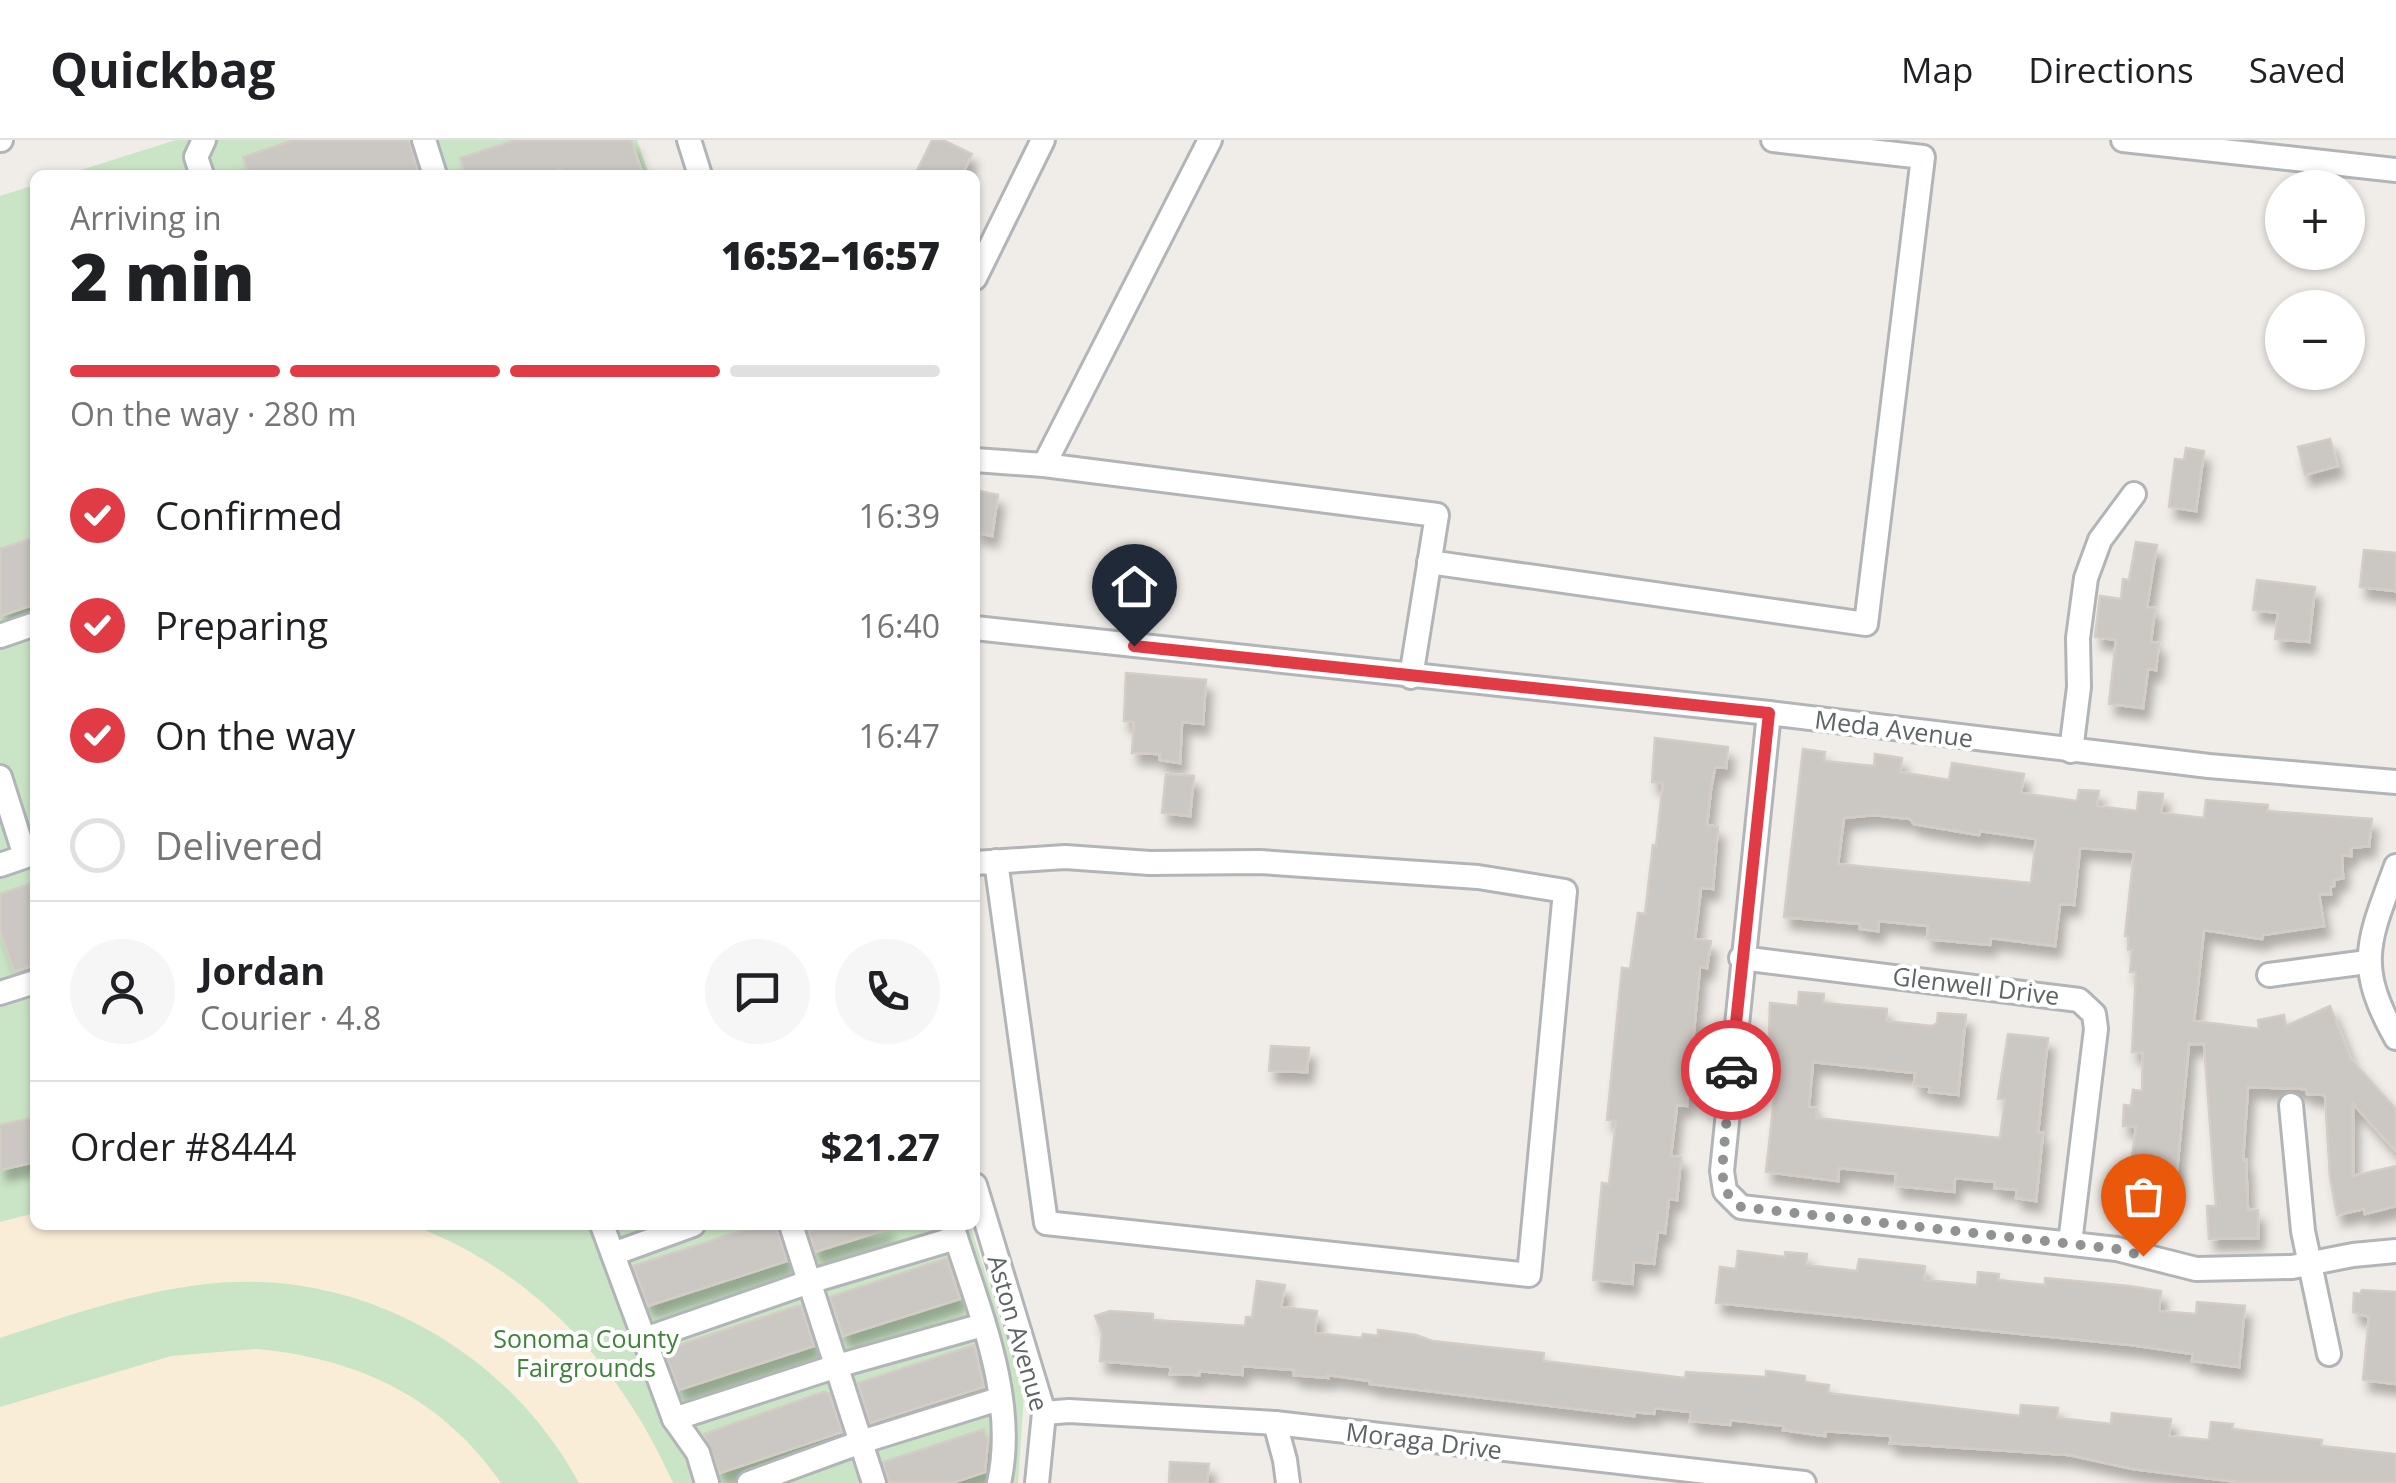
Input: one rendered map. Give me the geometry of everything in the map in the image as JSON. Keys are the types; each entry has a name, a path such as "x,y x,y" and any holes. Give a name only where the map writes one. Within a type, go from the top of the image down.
{"street":[{"path":"200,170 196,157 204,140"},
{"path":"424,140 433,170"},
{"path":"689,140 698,170"},
{"path":"980,268 1044,140"},
{"path":"1044,465 1210,140"},
{"path":"1429,562 1866,624 1923,157 1773,140"},
{"path":"2124,140 2396,170"},
{"path":"980,460 1437,515 1410,677"},
{"path":"2071,751 2086,578 2100,540 2134,494"},
{"path":"0,636 30,626"},
{"name":"Meda Avenue","path":"980,629 1769,713 2071,751 2396,782"},
{"path":"1769,713 1722,1171 1725,1191 1741,1207 2117,1249 2196,1269 2292,1267 2396,1251"},
{"path":"0,777 30,854 0,866"},
{"path":"1065,856 1150,863 1260,862 1478,877 1565,892 1529,1275 1046,1223 985,862 1065,856"},
{"path":"2396,866 2372,927 2367,962 2382,1014 2396,1038"},
{"name":"Glenwell Drive","path":"1742,958 2080,1000 2094,1014 2096,1029 2070,1244"},
{"path":"2269,975 2367,962"},
{"path":"0,993 30,984"},
{"path":"2291,1105 2303,1231 2329,1354"},
{"name":"Aston Avenue","path":"980,1201 1044,1412 1038,1483"},
{"path":"604,1230 674,1419 698,1453 707,1483"},
{"path":"613,1254 679,1230"},
{"path":"793,1230 874,1483"},
{"path":"644,1339 954,1231 998,1372 1006,1431 996,1482"},
{"path":"674,1419 836,1366 983,1325"},
{"path":"749,1483 861,1442 999,1399"},
{"name":"Moraga Drive","path":"1044,1412 1274,1424 1804,1483"},
{"path":"1274,1424 1286,1460 1288,1483"},
{"path":"1566,1458 1573,1483"}],"green space":[{"path":"176,140 637,140 647,170 81,170"},
{"name":"Sonoma County Fairgrounds","path":"30,187 30,1230 972,1230 1024,1395 1018,1483 0,1483 0,196"}],"sand":[{"path":"30,1214 30,1230 424,1230 497,1268 569,1327 627,1400 673,1483 579,1483 548,1435 511,1393 469,1357 422,1327 372,1304 319,1289 263,1282 206,1284 102,1306 0,1338 0,1222"},
{"path":"257,1349 330,1362 395,1388 452,1427 501,1483 0,1483 0,1407 171,1356"}],"building":[{"path":"294,140 409,140 418,170 247,170 243,157"},
{"path":"516,140 631,140 641,170 464,170 460,158"},
{"path":"932,140 943,140 972,154 964,170 917,170"},
{"path":"2330,439 2338,466 2305,475 2298,447"},
{"path":"2186,448 2204,451 2196,511 2169,507 2175,459 2184,460"},
{"path":"980,491 998,495 992,536 980,533"},
{"path":"30,539 30,606 0,616 0,549"},
{"path":"2136,542 2157,545 2147,607 2155,608 2151,642 2159,643 2156,670 2148,669 2143,708 2109,704 2116,640 2095,637 2100,596 2121,599 2123,579 2129,580"},
{"path":"2364,550 2396,553 2396,591 2360,587"},
{"path":"2257,580 2315,587 2309,642 2275,639 2278,613 2253,610"},
{"path":"1126,673 1206,680 1203,724 1182,722 1180,763 1160,760 1160,754 1132,753 1134,722 1124,721"},
{"path":"1655,738 1728,747 1726,768 1715,767 1711,789 1707,825 1718,827 1713,889 1701,888 1695,939 1711,941 1707,968 1700,967 1687,1106 1677,1105 1671,1156 1681,1157 1677,1200 1669,1199 1665,1233 1658,1232 1654,1264 1634,1262 1632,1284 1593,1280 1602,1183 1609,1184 1616,1121 1607,1120 1622,968 1630,969 1638,913 1645,914 1653,845 1656,846 1663,783 1652,782"},
{"path":"1803,749 1825,752 1824,761 1874,766 1875,754 1902,758 1900,772 1949,780 1952,763 2024,774 2021,793 2077,801 2079,790 2099,791 2097,806 2137,811 2139,792 2163,794 2161,813 2204,818 2206,800 2268,805 2267,811 2372,819 2369,846 2351,848 2351,856 2342,855 2343,878 2334,880 2331,894 2319,894 2324,926 2263,935 2262,939 2204,930 2194,1021 2259,1029 2258,1020 2284,1015 2286,1026 2330,1006 2351,1059 2396,1109 2396,1151 2353,1104 2353,1176 2396,1166 2396,1206 2365,1214 2364,1209 2337,1215 2330,1177 2325,1095 2307,1094 2306,1089 2248,1087 2243,1161 2246,1160 2248,1210 2258,1210 2258,1238 2209,1239 2207,1206 2216,1206 2204,1044 2189,1044 2175,1192 2168,1192 2166,1216 2145,1214 2145,1206 2126,1204 2136,1127 2123,1126 2124,1105 2131,1106 2133,1090 2142,1091 2143,1053 2132,1052 2136,972 2130,972 2132,950 2128,950 2125,936 2134,852 2080,848 2074,905 2060,904 2055,946 1991,938 1990,945 1927,939 1928,926 1879,921 1878,931 1860,929 1860,924 1784,917","holes":["1874,815 1910,819 1914,824 1979,835 1980,831 2036,839 2031,883 1838,864 1844,818"]},
{"path":"1166,774 1194,776 1190,816 1162,813"},
{"path":"30,884 30,967 14,972 0,930 0,894"},
{"path":"1799,992 1824,994 1823,1003 1887,1009 1886,1021 1932,1026 1937,1023 1938,1013 1966,1015 1958,1095 1929,1092 1930,1087 1914,1085 1915,1073 1813,1062 1809,1107 1817,1108 1816,1118 2000,1138 2005,1099 1998,1099 2008,1034 2048,1038 2036,1201 2016,1198 2017,1190 1995,1188 1995,1182 1955,1178 1954,1192 1895,1186 1896,1174 1839,1168 1838,1181 1766,1172 1777,1072 1768,1071 1770,1003 1798,1006"},
{"path":"1271,1046 1309,1048 1307,1072 1269,1071"},
{"path":"30,1118 30,1163 0,1170 0,1125"},
{"path":"744,1230 778,1230 787,1261 648,1306 633,1266"},
{"path":"808,1230 885,1230 815,1252"},
{"path":"1738,1251 1785,1257 1785,1252 1807,1254 1806,1265 1857,1271 1859,1259 1925,1266 1924,1280 1977,1285 1978,1272 1999,1274 1998,1280 2045,1285 2045,1278 2129,1286 2161,1291 2159,1311 2196,1314 2197,1302 2245,1306 2239,1367 2192,1361 2193,1354 2131,1345 1716,1303 1720,1267 1736,1269"},
{"path":"947,1258 960,1299 843,1336 830,1297"},
{"path":"1257,1281 1285,1285 1281,1307 1317,1311 1315,1333 1362,1338 1363,1334 1378,1336 1378,1330 1432,1341 1544,1353 1543,1361 1685,1378 1686,1372 1766,1377 1766,1371 1805,1376 1805,1382 1829,1385 1828,1393 2020,1416 2021,1405 2058,1408 2057,1418 2111,1424 2112,1413 2171,1419 2169,1436 2209,1440 2211,1422 2233,1424 2232,1429 2322,1440 2321,1446 2396,1454 2396,1483 2246,1483 2133,1469 2069,1455 1890,1443 1891,1436 1825,1431 1825,1436 1731,1420 1730,1425 1690,1421 1691,1412 1655,1408 1654,1414 1634,1412 1634,1416 1370,1384 1328,1375 1294,1375 1294,1370 1243,1366 1242,1375 1199,1371 1199,1375 1170,1374 1171,1367 1100,1361 1102,1333 1095,1316 1110,1311 1153,1314 1153,1320 1245,1326 1246,1317 1252,1317"},
{"path":"2362,1290 2396,1292 2396,1384 2363,1380 2369,1317 2353,1312 2354,1293 2360,1294"},
{"path":"801,1306 814,1346 679,1390 664,1350"},
{"path":"974,1345 984,1387 870,1423 858,1383"},
{"path":"829,1393 842,1432 720,1473 704,1434"},
{"path":"984,1429 988,1441 985,1472 952,1483 889,1483 883,1462"},
{"path":"1170,1462 1209,1464 1207,1483 1169,1483"}],"way so far":[{"path":"1731,1070 1722,1171 1725,1191 1741,1207 2117,1249 2143,1256"}],"route":[{"path":"1134,646 1769,713 1731,1070"}]}
